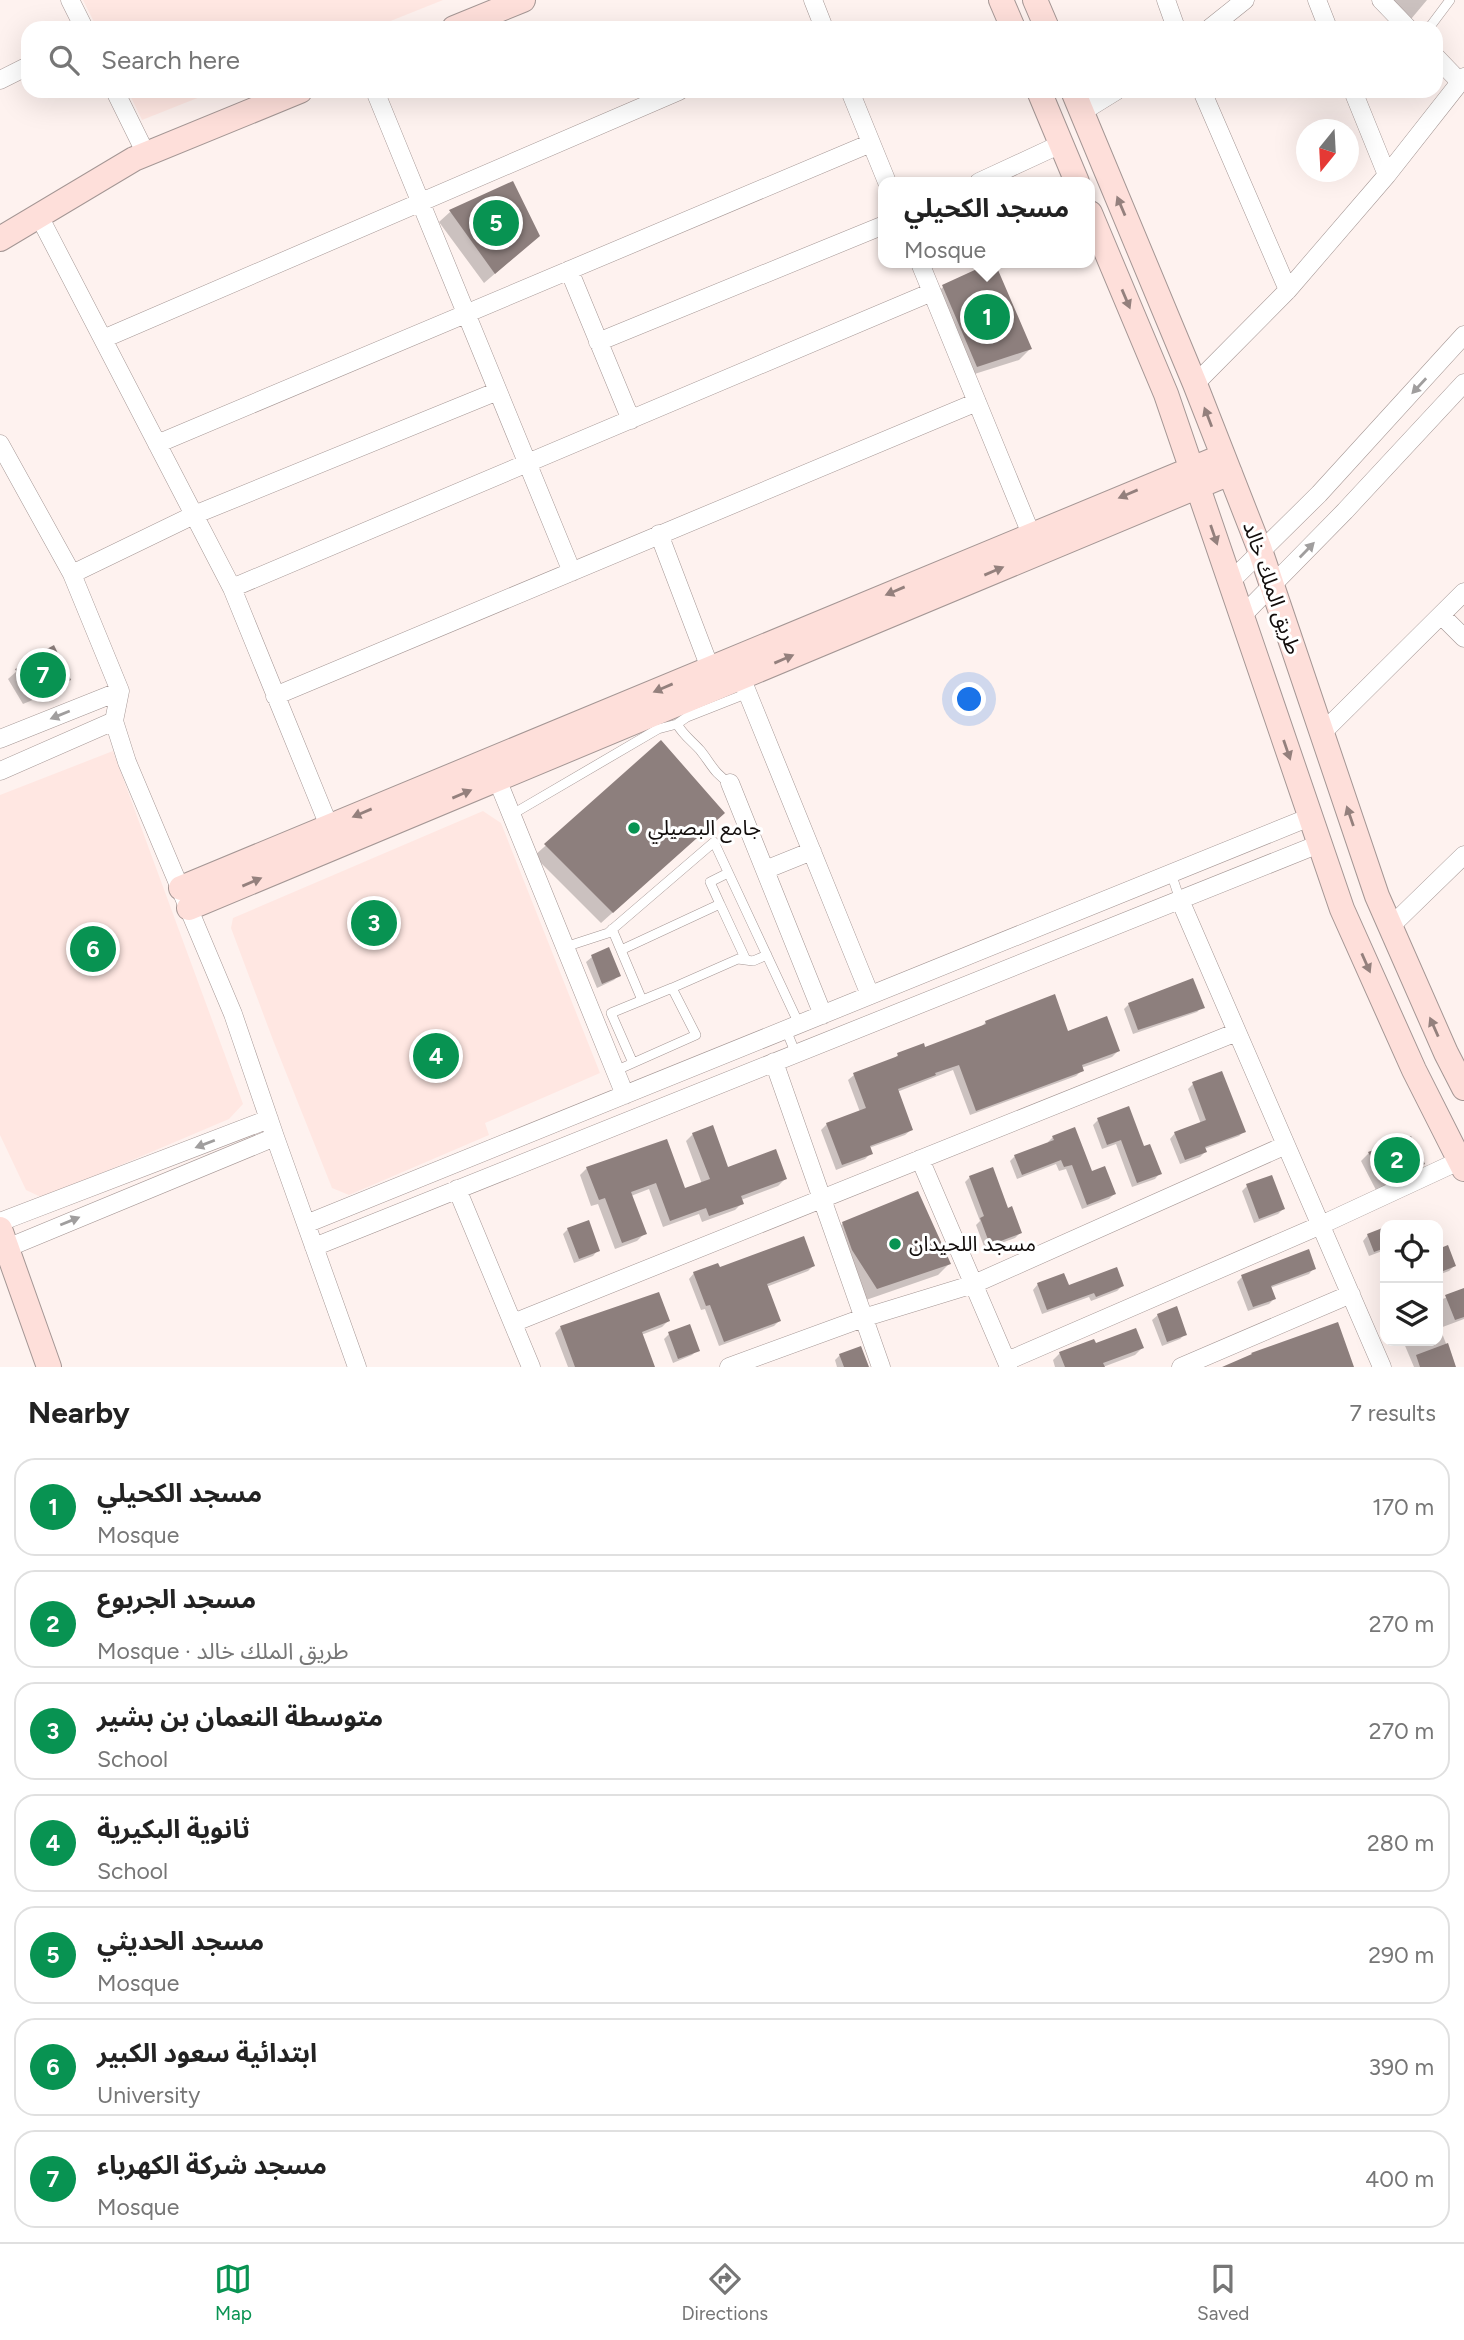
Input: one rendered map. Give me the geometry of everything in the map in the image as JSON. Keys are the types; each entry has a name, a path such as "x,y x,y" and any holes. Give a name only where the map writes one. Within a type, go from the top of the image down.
{"street":[{"path":"70,0 80,21"},
{"path":"471,21 523,0"},
{"path":"813,0 821,21"},
{"path":"1001,0 1010,21"},
{"path":"1035,0 1044,21"},
{"path":"1166,0 1174,21"},
{"path":"1219,21 1245,0"},
{"path":"1317,0 1325,21"},
{"path":"1381,0 1401,21"},
{"path":"1195,384 1288,290 1387,175 1462,79 1443,63"},
{"path":"0,80 21,70"},
{"path":"118,98 146,154"},
{"path":"0,239 134,159 283,98"},
{"path":"378,98 572,572"},
{"path":"103,339 663,98"},
{"path":"853,98 885,177"},
{"path":"1042,98 1075,177"},
{"path":"1205,98 1288,290"},
{"path":"1356,98 1387,175"},
{"name":"طريق الملك خالد","path":"1077,102 1195,384 1260,550 1377,896 1464,1088"},
{"path":"157,444 871,144"},
{"path":"990,177 1061,144"},
{"path":"39,216 232,588 329,826"},
{"path":"920,1159 1008,1364 1462,1165 1414,1070 1342,909 1166,394 1095,225"},
{"path":"598,342 878,227"},
{"path":"922,268 1031,534"},
{"path":"569,270 631,420"},
{"path":"232,588 932,292"},
{"path":"1230,582 1319,494 1464,335"},
{"path":"1242,616 1345,511 1464,383"},
{"path":"72,574 194,515 498,391"},
{"path":"275,696 977,402"},
{"path":"0,444 72,574 120,691 114,721 127,762 233,1014 357,1367"},
{"path":"185,898 497,779 710,668 1031,534 1226,465"},
{"path":"185,898 329,826 595,727 745,685 1194,477"},
{"path":"659,534 710,668"},
{"path":"1322,733 1464,592"},
{"path":"1441,615 1464,638"},
{"path":"745,685 870,995"},
{"path":"0,739 120,691"},
{"path":"0,771 114,721"},
{"path":"497,779 625,1095"},
{"path":"730,783 823,1015"},
{"path":"306,1224 1310,817"},
{"path":"314,1247 1320,844"},
{"path":"765,870 812,851"},
{"path":"1390,927 1464,855"},
{"path":"1180,900 1382,1367"},
{"path":"513,1323 1237,1032"},
{"path":"774,1062 881,1367"},
{"path":"0,1222 269,1119"},
{"path":"49,1367 4,1238 275,1137"},
{"path":"729,1367 863,1318 974,1284 1286,1145"},
{"path":"457,1189 531,1367"},
{"path":"1181,1367 1351,1294"}],"lane":[{"path":"1434,21 1450,0"},
{"path":"511,815 657,729 677,724 745,685"},
{"path":"677,724 700,750 719,778 730,783"},
{"path":"565,947 608,933 714,842 767,955 792,1027 796,1054"},
{"path":"728,873 710,882 746,960"},
{"path":"1171,873 1180,900"},
{"path":"621,950 720,904"},
{"path":"612,929 642,1000"},
{"path":"633,1063 611,1013 738,959 753,961 767,955"},
{"path":"615,1071 696,1035 673,988"}],"shaded area":[{"path":"83,0 443,0 390,21 94,21"},
{"path":"131,98 197,98 142,120"},
{"path":"113,751 243,1104 229,1119 43,1198 26,1190 0,1135 0,795"},
{"path":"483,811 501,823 600,1073 485,1123 489,1135 349,1195 332,1188 231,928 233,918"}],"building":[{"path":"513,181 540,236 495,274 449,210"},
{"path":"979,268 997,268 1032,349 977,367 942,285"},
{"path":"54,645 71,680 32,697 15,669 25,666 25,661"},
{"name":"جامع البصيلي","path":"661,740 725,813 613,913 544,844"},
{"path":"609,947 621,976 602,984 591,955"},
{"path":"1193,978 1205,1008 1138,1030 1128,1003"},
{"path":"1055,994 1068,1031 1107,1016 1120,1051 1082,1065 1084,1071 976,1111 959,1065 935,1073 936,1075 898,1089 913,1130 870,1146 873,1154 842,1165 826,1123 866,1108 853,1073 924,1043 925,1047 986,1024 985,1021"},
{"path":"1222,1071 1246,1132 1205,1147 1207,1152 1185,1160 1174,1132 1206,1120 1192,1082"},
{"path":"1129,1106 1144,1146 1150,1144 1162,1174 1137,1183 1121,1140 1107,1145 1097,1118"},
{"path":"713,1125 728,1167 776,1149 787,1179 741,1196 744,1204 709,1216 706,1208 670,1221 656,1183 631,1192 647,1234 622,1243 605,1198 599,1200 586,1167 667,1139 685,1188 710,1179 692,1133"},
{"path":"1075,1127 1092,1171 1105,1166 1116,1194 1087,1205 1072,1165 1064,1167 1061,1160 1022,1175 1014,1155 1054,1140 1052,1136"},
{"path":"1411,1136 1425,1164 1385,1183 1368,1152"},
{"path":"993,1167 1008,1208 1012,1206 1022,1233 990,1245 980,1218 984,1216 969,1176"},
{"path":"1272,1175 1285,1209 1259,1219 1246,1184"},
{"name":"مسجد اللحيدان","path":"918,1191 951,1264 877,1289 852,1250 842,1222"},
{"path":"589,1220 600,1251 579,1259 567,1228"},
{"path":"1380,1229 1380,1250 1374,1252 1367,1234"},
{"path":"804,1236 815,1266 767,1284 781,1321 724,1342 710,1305 706,1306 693,1272 718,1263 720,1267"},
{"path":"1448,1245 1456,1266 1443,1271 1443,1247"},
{"path":"1309,1249 1316,1269 1271,1286 1276,1299 1253,1307 1241,1275"},
{"path":"1117,1267 1124,1286 1096,1297 1094,1293 1047,1310 1037,1283 1064,1273 1069,1285"},
{"path":"1464,1288 1464,1317 1455,1320 1445,1295"},
{"path":"659,1292 670,1321 642,1332 655,1367 575,1367 560,1326"},
{"path":"1177,1306 1187,1335 1167,1342 1157,1314"},
{"path":"1338,1322 1354,1367 1222,1367 1251,1353"},
{"path":"690,1324 700,1351 678,1359 668,1332"},
{"path":"1136,1328 1144,1348 1103,1363 1105,1367 1065,1367 1059,1352 1094,1339 1096,1343"},
{"path":"1448,1343 1456,1367 1420,1367 1416,1355"},
{"path":"861,1346 869,1367 844,1367 839,1354"}],"place":[{"name":"مسجد الحديثي","path":"496,223"},
{"name":"مسجد الكحيلي","path":"987,317"},
{"name":"مسجد شركة الكهرباء","path":"43,675"},
{"name":"جامع البصيلي","path":"634,828"},
{"name":"متوسطة النعمان بن بشير","path":"374,923"},
{"name":"ابتدائية سعود الكبير","path":"93,949"},
{"name":"ثانوية البكيرية","path":"436,1056"},
{"name":"مسجد الجربوع","path":"1397,1160"},
{"name":"مسجد اللحيدان","path":"895,1244"}]}
